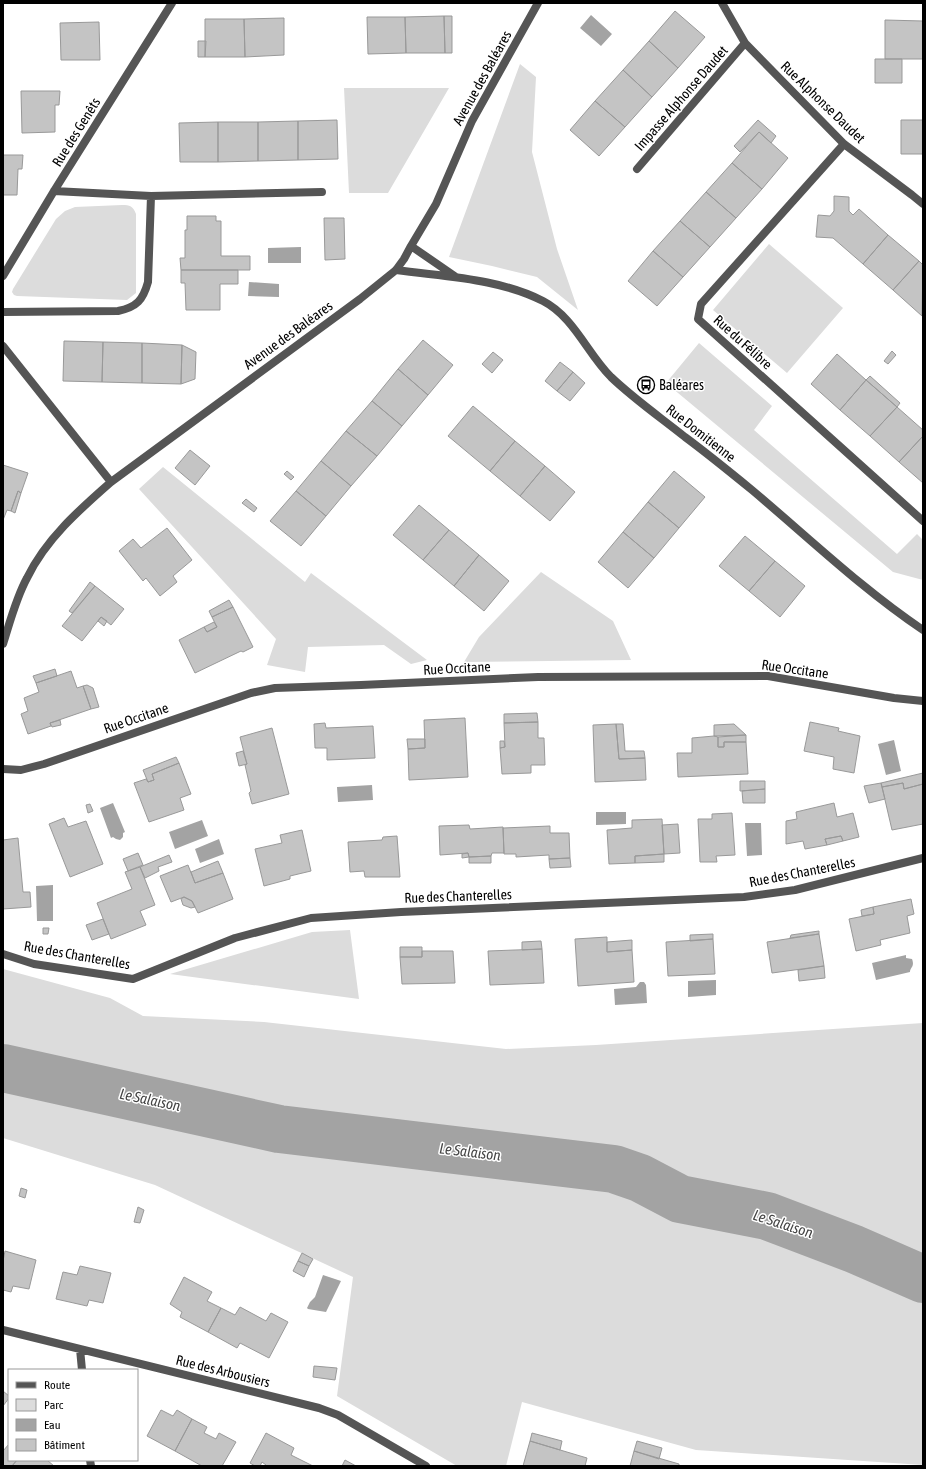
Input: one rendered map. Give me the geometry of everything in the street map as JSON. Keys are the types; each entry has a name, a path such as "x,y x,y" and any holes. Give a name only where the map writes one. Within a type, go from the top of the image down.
{"street":[{"name":"Rue des Genêts","path":"3,276 54,191 172,3"},
{"name":"Avenue des Baléares","path":"3,644 26,578 53,537 73,516 111,482 360,299 396,270 436,204 472,120 538,3"},
{"name":"Rue Alphonse Daudet","path":"722,3 745,44 844,144 923,204"},
{"name":"Impasse Alphonse Daudet","path":"637,169 745,44"},
{"name":"Rue du Félibre","path":"844,144 701,304 698,319 923,521"},
{"path":"54,191 151,196 322,192"},
{"path":"912,195 923,193"},
{"path":"3,312 118,311 129,309 137,304 145,294 148,282 151,196"},
{"name":"Rue Domitienne","path":"411,246 458,278"},
{"name":"Rue Domitienne","path":"396,270 504,286 545,302 561,315 577,332 610,376 639,401 752,490 891,609 923,630"},
{"path":"3,346 111,482"},
{"name":"Rue Occitane","path":"3,769 20,770 44,764 251,692 275,688 538,677 768,676 894,698 923,701"},
{"name":"Rue des Chanterelles","path":"3,954 34,964 133,979 235,938 311,918 401,912 744,897 795,890 923,858"},
{"name":"Rue des Arbousiers","path":"3,1330 319,1408 338,1415 426,1466"},
{"path":"80,1349 82,1369"}],"green space":[{"path":"520,64 536,77 532,152 557,249 578,310 537,277 449,257"},
{"path":"344,88 449,88 388,193 349,193"},
{"path":"131,206 136,214 136,293 127,300 14,295 12,292 13,289 56,219 65,211 75,207"},
{"path":"769,244 843,308 787,373 713,310"},
{"path":"699,343 772,406 754,430 897,554 917,534 923,540 923,580 893,572 666,383"},
{"path":"163,467 305,582 311,573 427,660 411,664 384,645 308,647 305,672 267,665 276,639 139,489"},
{"path":"541,572 613,621 631,660 464,662 479,637"},
{"path":"350,930 359,999 170,974 312,932"},
{"path":"3,969 110,998 143,1016 264,1022 506,1049 596,1045 923,1023 923,1465 696,1450 522,1402 506,1466 457,1466 337,1396 353,1277 155,1185 3,1138"}],"water":[{"path":"591,15 612,34 601,46 580,28"},
{"path":"301,247 301,263 268,263 268,248"},
{"path":"249,282 279,284 279,297 248,296"},
{"path":"894,740 901,771 886,775 878,744"},
{"path":"372,785 373,800 338,802 337,787"},
{"path":"113,803 125,832 120,840 113,837 111,838 100,808"},
{"path":"596,812 626,812 626,824 596,825"},
{"path":"202,820 208,836 175,849 169,832"},
{"path":"745,823 761,823 762,855 747,856"},
{"path":"219,839 224,854 200,863 195,849"},
{"path":"53,885 53,921 37,921 36,886"},
{"path":"906,955 906,958 912,959 913,962 910,972 876,980 872,963"},
{"path":"716,980 716,995 688,997 688,981"},
{"path":"640,982 644,982 646,985 647,1003 615,1005 614,989 636,987"},
{"path":"323,1275 341,1281 326,1312 308,1309 307,1308 310,1302 315,1297"}],"building":[{"path":"675,11 705,37 678,68 649,41"},
{"path":"444,16 445,53 406,53 405,17"},
{"path":"444,16 452,16 452,53 445,53"},
{"path":"367,17 405,17 406,53 368,54"},
{"path":"284,18 284,55 245,57 244,19"},
{"path":"205,19 244,19 245,57 205,57"},
{"path":"885,20 923,21 923,59 885,59"},
{"path":"99,22 100,60 61,60 60,23"},
{"path":"198,41 206,41 205,57 198,57"},
{"path":"649,41 678,68 652,97 623,70"},
{"path":"875,59 902,59 902,83 875,83"},
{"path":"623,70 652,97 625,127 595,101"},
{"path":"21,91 60,91 59,105 55,105 55,132 22,133"},
{"path":"595,101 625,127 599,156 570,130"},
{"path":"337,120 338,159 298,160 298,121"},
{"path":"758,120 776,136 771,143 759,132 740,152 734,146"},
{"path":"901,120 923,120 923,154 901,154"},
{"path":"298,121 298,160 258,161 258,122"},
{"path":"218,122 258,122 258,161 218,162"},
{"path":"218,122 218,162 180,162 179,123"},
{"path":"759,132 788,158 762,189 732,163"},
{"path":"3,155 23,155 22,169 18,169 17,195 3,195"},
{"path":"732,163 762,189 736,218 706,192"},
{"path":"706,192 736,218 710,247 680,221"},
{"path":"834,196 849,197 849,211 853,215 859,209 888,235 863,264 833,238 816,237 818,215 830,216 834,211"},
{"path":"187,216 216,216 216,221 221,221 221,256 250,256 250,270 181,270 180,258 185,258 185,230 187,230"},
{"path":"324,218 344,218 345,259 325,260"},
{"path":"680,221 710,247 683,277 653,251"},
{"path":"888,235 919,261 893,290 863,264"},
{"path":"653,251 683,277 657,306 628,281"},
{"path":"919,261 923,265 922,316 893,290"},
{"path":"181,270 238,270 238,284 220,284 220,310 186,310 185,283 181,283"},
{"path":"423,340 453,365 428,395 398,369"},
{"path":"64,341 103,342 102,382 63,381"},
{"path":"103,342 142,343 142,383 102,382"},
{"path":"142,343 182,345 181,384 142,383"},
{"path":"182,345 196,352 195,379 181,384"},
{"path":"892,351 896,355 888,364 884,361"},
{"path":"493,352 503,360 492,373 482,364"},
{"path":"837,354 866,380 840,410 811,384"},
{"path":"560,362 573,372 557,391 545,381"},
{"path":"398,369 428,395 402,426 372,401"},
{"path":"573,372 585,383 570,401 557,391"},
{"path":"870,376 900,403 897,407 866,380"},
{"path":"866,380 897,407 870,436 840,410"},
{"path":"372,401 402,426 377,456 346,431"},
{"path":"473,406 515,441 490,471 448,436"},
{"path":"897,407 923,430 923,436 899,462 870,436"},
{"path":"346,431 377,456 351,486 321,461"},
{"path":"923,436 923,483 899,462"},
{"path":"515,441 545,466 520,496 490,471"},
{"path":"190,450 210,466 195,485 175,468"},
{"path":"321,461 351,486 326,516 296,491"},
{"path":"3,465 28,473 21,493 18,491 11,511 7,510 3,520"},
{"path":"545,466 575,492 550,521 520,496"},
{"path":"287,471 294,477 291,480 284,474"},
{"path":"674,471 705,497 679,528 648,502"},
{"path":"18,491 21,493 15,513 11,511"},
{"path":"296,491 326,516 301,546 270,521"},
{"path":"246,499 257,508 254,512 242,503"},
{"path":"648,502 679,528 654,558 623,532"},
{"path":"419,505 449,530 423,560 393,535"},
{"path":"167,528 192,560 173,576 177,582 160,596 146,578 143,581 119,551 133,539 141,548"},
{"path":"449,530 479,555 454,586 423,560"},
{"path":"623,532 654,558 628,588 598,562"},
{"path":"745,536 775,561 749,591 719,566"},
{"path":"479,555 509,581 484,611 454,586"},
{"path":"775,561 805,586 780,617 749,591"},
{"path":"90,582 95,586 72,613 69,611"},
{"path":"95,586 124,609 111,625 101,617 82,641 62,626"},
{"path":"229,600 233,607 212,617 209,611"},
{"path":"233,607 253,647 243,652 241,651 195,673 179,640 204,627 207,632 217,627 212,617"},
{"path":"101,617 107,621 104,626 98,621"},
{"path":"214,622 217,627 207,632 204,627"},
{"path":"55,669 57,676 36,683 33,676"},
{"path":"71,671 77,688 83,686 91,709 50,723 51,726 28,734 21,714 28,711 24,698 39,692 36,683"},
{"path":"87,685 93,688 99,707 91,709 83,686"},
{"path":"537,713 538,722 504,723 504,714"},
{"path":"465,718 468,777 409,780 408,749 425,748 424,720"},
{"path":"60,720 61,725 52,727 50,723"},
{"path":"538,722 538,738 544,738 545,765 531,765 531,773 502,774 500,748 505,747 504,723"},
{"path":"810,722 839,728 838,731 860,736 854,773 833,769 834,757 804,751"},
{"path":"325,723 326,728 373,726 375,758 327,760 327,748 315,748 314,724"},
{"path":"616,724 623,724 625,751 644,751 645,758 619,759"},
{"path":"616,724 619,759 645,758 646,780 595,782 593,725"},
{"path":"734,724 746,735 714,736 714,725"},
{"path":"272,728 289,794 252,804 249,793 251,791 245,765 247,764 240,737"},
{"path":"746,735 746,742 724,742 724,747 718,747 718,737"},
{"path":"718,737 718,747 724,747 724,742 746,742 748,774 678,777 677,753 692,753 692,738"},
{"path":"407,739 425,739 425,748 408,749"},
{"path":"500,741 504,741 505,747 500,748"},
{"path":"243,751 247,764 239,766 236,753"},
{"path":"176,757 179,763 152,774 154,780 148,782 143,770"},
{"path":"179,763 191,794 180,798 184,810 149,822 134,783 146,779 148,782 154,780 152,774"},
{"path":"923,773 923,784 904,789 903,783 882,787 881,783"},
{"path":"740,781 765,781 765,789 740,791"},
{"path":"881,783 885,799 869,803 864,786"},
{"path":"903,783 904,789 923,784 923,824 892,830 882,787"},
{"path":"765,789 765,803 743,803 742,791"},
{"path":"834,803 837,817 853,813 859,837 843,841 841,836 825,839 827,845 805,849 803,841 786,844 786,821 797,819 796,812"},
{"path":"90,804 93,811 88,813 86,805"},
{"path":"732,813 735,855 716,856 717,862 700,862 698,819 712,819 712,814"},
{"path":"64,818 68,827 86,821 103,864 70,877 49,824"},
{"path":"662,819 664,854 635,856 635,863 609,864 607,830 632,828 632,820"},
{"path":"678,824 680,853 664,854 662,825"},
{"path":"469,825 470,829 503,827 504,853 492,853 491,856 469,857 468,853 440,855 439,826"},
{"path":"550,826 550,833 569,833 570,858 549,859 549,855 516,857 516,854 504,854 503,828"},
{"path":"302,830 311,871 290,876 290,879 264,886 255,849 282,843 280,835"},
{"path":"397,836 400,877 365,877 364,871 350,872 348,842 382,840 383,837"},
{"path":"841,836 843,841 827,845 825,839"},
{"path":"18,838 23,892 30,892 31,907 3,909 3,840"},
{"path":"138,853 143,865 128,871 123,859"},
{"path":"468,853 469,857 462,858 462,854"},
{"path":"664,854 664,862 635,863 635,856"},
{"path":"169,855 172,862 158,867 159,871 145,878 140,867"},
{"path":"491,856 491,863 469,863 469,857"},
{"path":"570,858 571,867 550,868 549,859"},
{"path":"218,861 223,873 195,883 191,872"},
{"path":"188,865 195,883 223,873 233,899 198,913 192,901 184,897 171,902 160,876"},
{"path":"140,867 155,905 140,911 146,925 111,939 97,903 132,889 125,872"},
{"path":"184,897 192,901 195,907 191,908 183,905 181,899"},
{"path":"911,899 914,914 907,916 910,933 880,940 881,945 856,951 849,919 874,914 873,907"},
{"path":"873,907 874,914 862,916 861,910"},
{"path":"103,919 109,934 92,940 86,925"},
{"path":"43,928 49,928 48,934 43,934"},
{"path":"819,931 819,934 790,938 791,935"},
{"path":"713,934 713,939 690,941 690,935"},
{"path":"819,934 824,966 772,973 767,942"},
{"path":"607,937 607,952 632,950 634,982 578,986 575,939"},
{"path":"713,939 715,974 668,976 666,942"},
{"path":"632,940 632,950 607,952 607,942"},
{"path":"541,941 542,949 522,950 522,942"},
{"path":"400,947 422,947 422,957 400,957"},
{"path":"542,949 544,983 490,985 488,951"},
{"path":"422,951 453,951 455,983 402,984 400,957 422,957"},
{"path":"824,966 825,978 799,981 798,970"},
{"path":"21,1188 27,1190 25,1198 19,1196"},
{"path":"138,1207 144,1210 140,1223 134,1222"},
{"path":"5,1251 36,1260 29,1289 13,1286 11,1292 3,1290 3,1261"},
{"path":"302,1253 313,1259 309,1266 298,1261"},
{"path":"298,1261 309,1266 304,1277 293,1271"},
{"path":"80,1266 111,1273 103,1303 89,1300 87,1306 56,1299 63,1272 77,1275"},
{"path":"184,1277 212,1292 207,1301 221,1308 208,1332 180,1317 182,1312 170,1304"},
{"path":"240,1307 266,1321 271,1313 288,1322 269,1358 240,1343 237,1348 208,1332 221,1308 235,1315"},
{"path":"314,1366 337,1368 335,1380 313,1377"},
{"path":"3,1391 8,1395 8,1399 3,1406"},
{"path":"161,1410 173,1416 177,1410 192,1419 175,1451 147,1436"},
{"path":"192,1419 207,1427 204,1433 216,1439 219,1433 236,1442 222,1466 202,1466 175,1451"},
{"path":"266,1433 294,1448 291,1455 313,1466 266,1466 262,1462 260,1466 255,1466 250,1463"},
{"path":"532,1433 562,1441 560,1450 530,1441"},
{"path":"530,1441 587,1458 585,1466 523,1466"},
{"path":"637,1441 662,1448 659,1459 634,1451"},
{"path":"8,1445 8,1461 16,1461 12,1466 3,1466 3,1451"},
{"path":"634,1451 679,1464 679,1466 630,1466"},
{"path":"345,1460 356,1466 342,1466"},
{"path":"16,1461 48,1461 54,1466 12,1466"}],"waterway":[{"name":"Le Salaison","path":"3,1068 279,1129 614,1169 640,1178 680,1199 767,1216 854,1249 923,1279"}],"place":[{"name":"Baléares","path":"646,385"}]}
